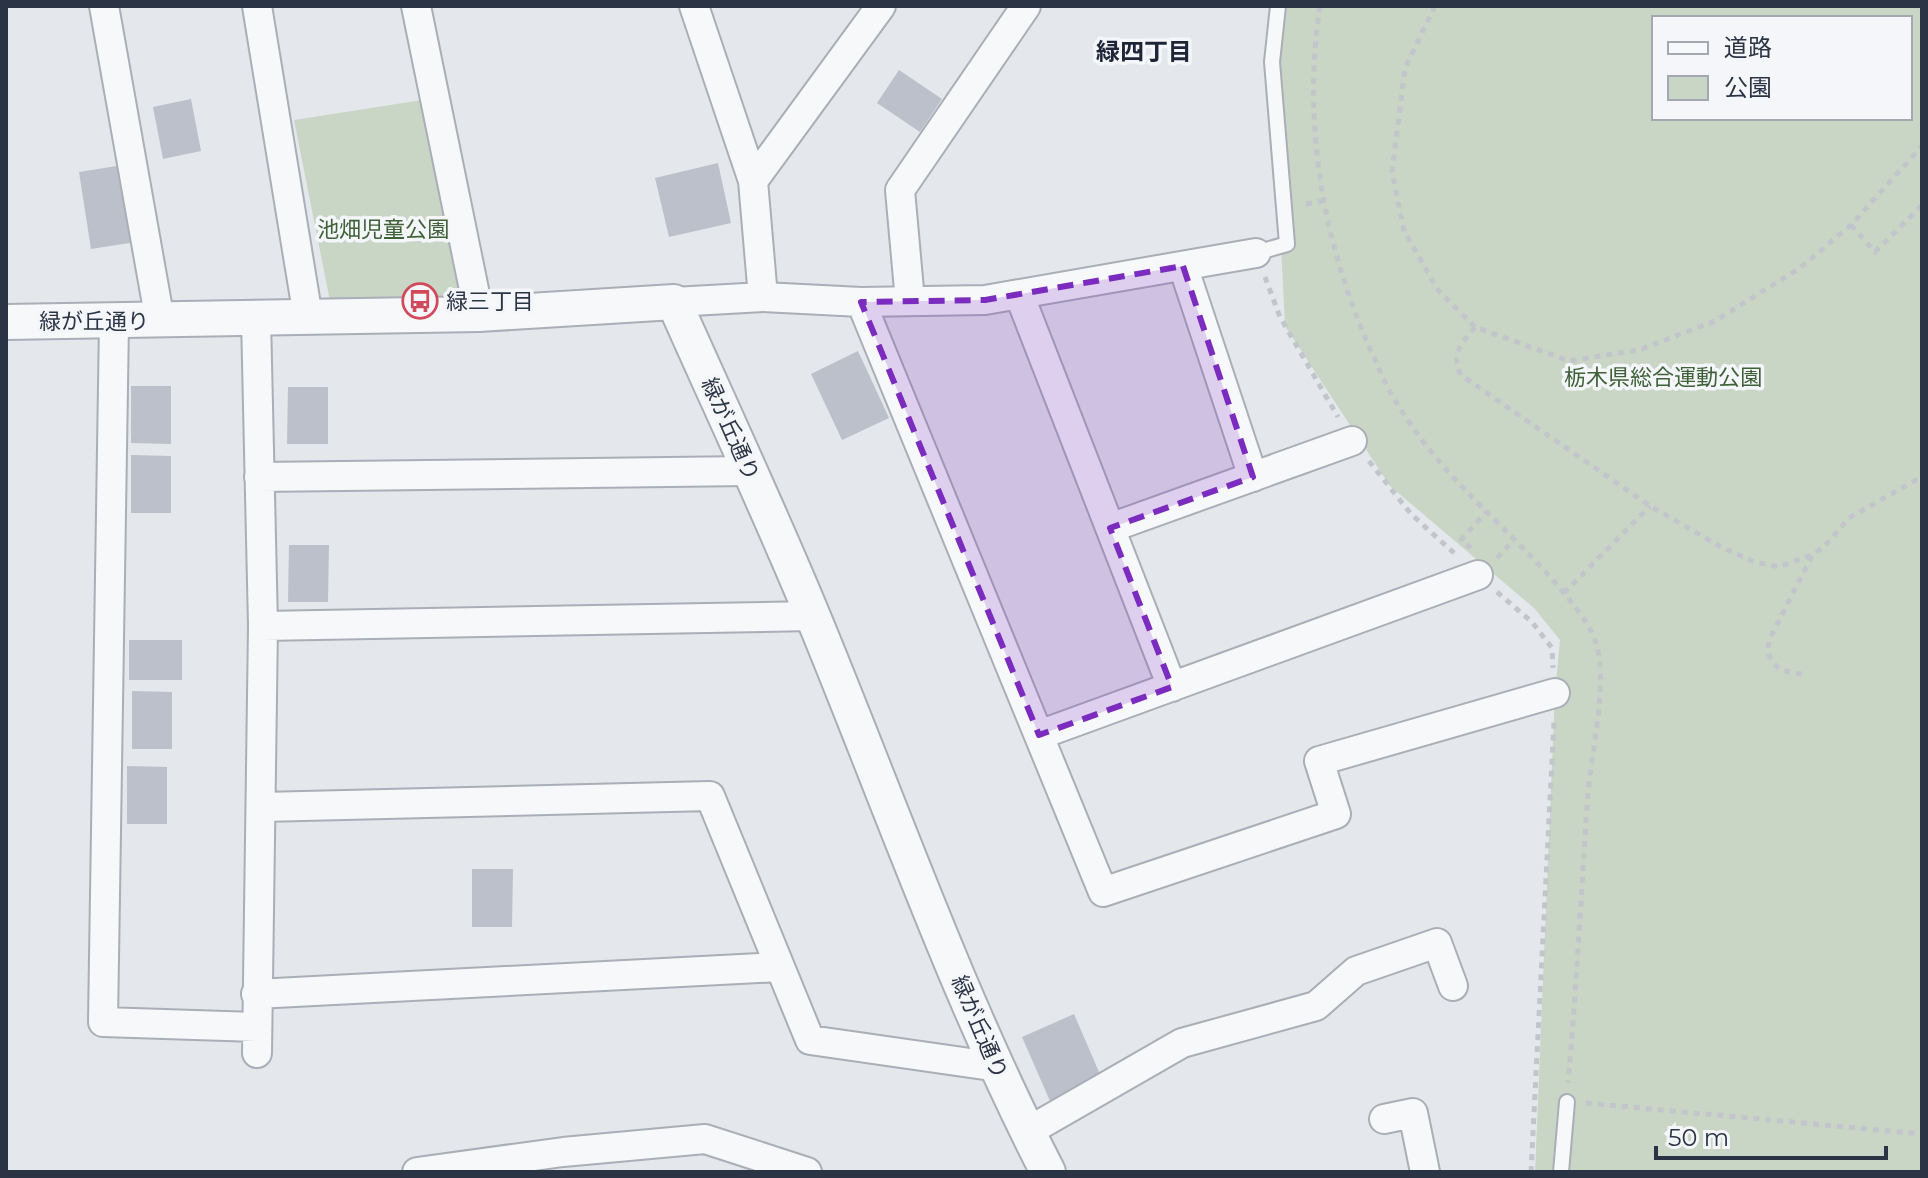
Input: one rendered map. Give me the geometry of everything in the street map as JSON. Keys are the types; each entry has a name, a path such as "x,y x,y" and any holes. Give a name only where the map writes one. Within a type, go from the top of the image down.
{"street":[{"path":"104,6 160,321"},
{"path":"257,6 308,317"},
{"path":"416,6 479,314"},
{"path":"694,6 753,181 763,297"},
{"path":"753,181 881,6"},
{"path":"910,301 900,190 1026,6"},
{"path":"674,302 763,297 861,302 985,300 1256,253"},
{"path":"1183,266 1253,477"},
{"path":"1019,294 1172,687"},
{"name":"緑が丘通り","path":"6,322 479,314 674,302 813,616 951,960 1027,1132 1048,1172"},
{"path":"861,302 1103,892 1336,814 1319,761 1555,693"},
{"path":"114,322 103,1022 257,1040 263,626 256,318"},
{"path":"1110,528 1352,441"},
{"path":"259,477 749,471"},
{"path":"1039,735 1484,569"},
{"path":"263,626 813,616"},
{"path":"262,807 710,796 810,1040 998,1067"},
{"path":"1027,1132 1182,1043 1316,1006 1356,971 1437,943 1453,986"},
{"path":"256,994 779,967"},
{"path":"1384,1119 1413,1113 1425,1172"},
{"path":"417,1172 584,1161 705,1139 727,1159 807,1172"}],"lane":[{"path":"1256,253 1287,244 1272,62 1278,6"},
{"path":"1561,1172 1567,1102"}],"path":[{"path":"1435,6 1405,68 1392,172 1404,231 1438,290 1475,327 1569,361 1639,350 1715,321 1800,268 1851,225 1922,146"},
{"path":"1851,225 1875,252 1922,205"},
{"path":"1256,253 1280,317 1352,441 1411,514 1484,569 1552,648 1555,693 1531,1172"},
{"path":"1475,327 1458,347 1455,358 1461,375 1650,506 1723,548 1755,562 1779,567 1812,555 1824,547 1849,518 1922,479"},
{"path":"1564,593 1650,506"},
{"path":"1484,569 1513,541"},
{"path":"1802,674 1784,673 1773,665 1767,651 1769,640 1812,555"}],"highlighted area":[{"path":"1183,266 1253,477 1110,528 1172,687 1039,735 861,302 985,300"}],"green space":[{"name":"栃木県総合運動公園","path":"1286,6 1922,6 1922,1172 1535,1172 1555,693 1560,640 1534,608 1390,486 1285,326 1272,62"},
{"name":"池畑児童公園","path":"422,100 465,297 330,301 294,120"}],"building":[{"path":"899,70 942,99 920,132 877,103"},
{"path":"191,99 201,151 163,159 153,107"},
{"path":"718,163 731,223 669,237 655,178"},
{"path":"123,165 136,242 91,249 79,172"},
{"path":"858,351 889,418 842,440 811,374"},
{"path":"131,386 171,386 171,444 131,443"},
{"path":"288,387 328,387 328,444 287,444"},
{"path":"131,455 171,456 171,513 131,513"},
{"path":"289,545 329,545 328,602 288,602"},
{"path":"129,640 182,640 182,680 129,680"},
{"path":"132,691 172,692 172,749 132,749"},
{"path":"127,766 167,767 167,824 127,824"},
{"path":"472,869 513,869 512,927 472,927"},
{"path":"1074,1014 1102,1079 1050,1101 1022,1037"}],"place":[{"name":"緑三丁目","path":"420,301"}],"district":[{"name":"緑四丁目","path":"1144,52"}]}
